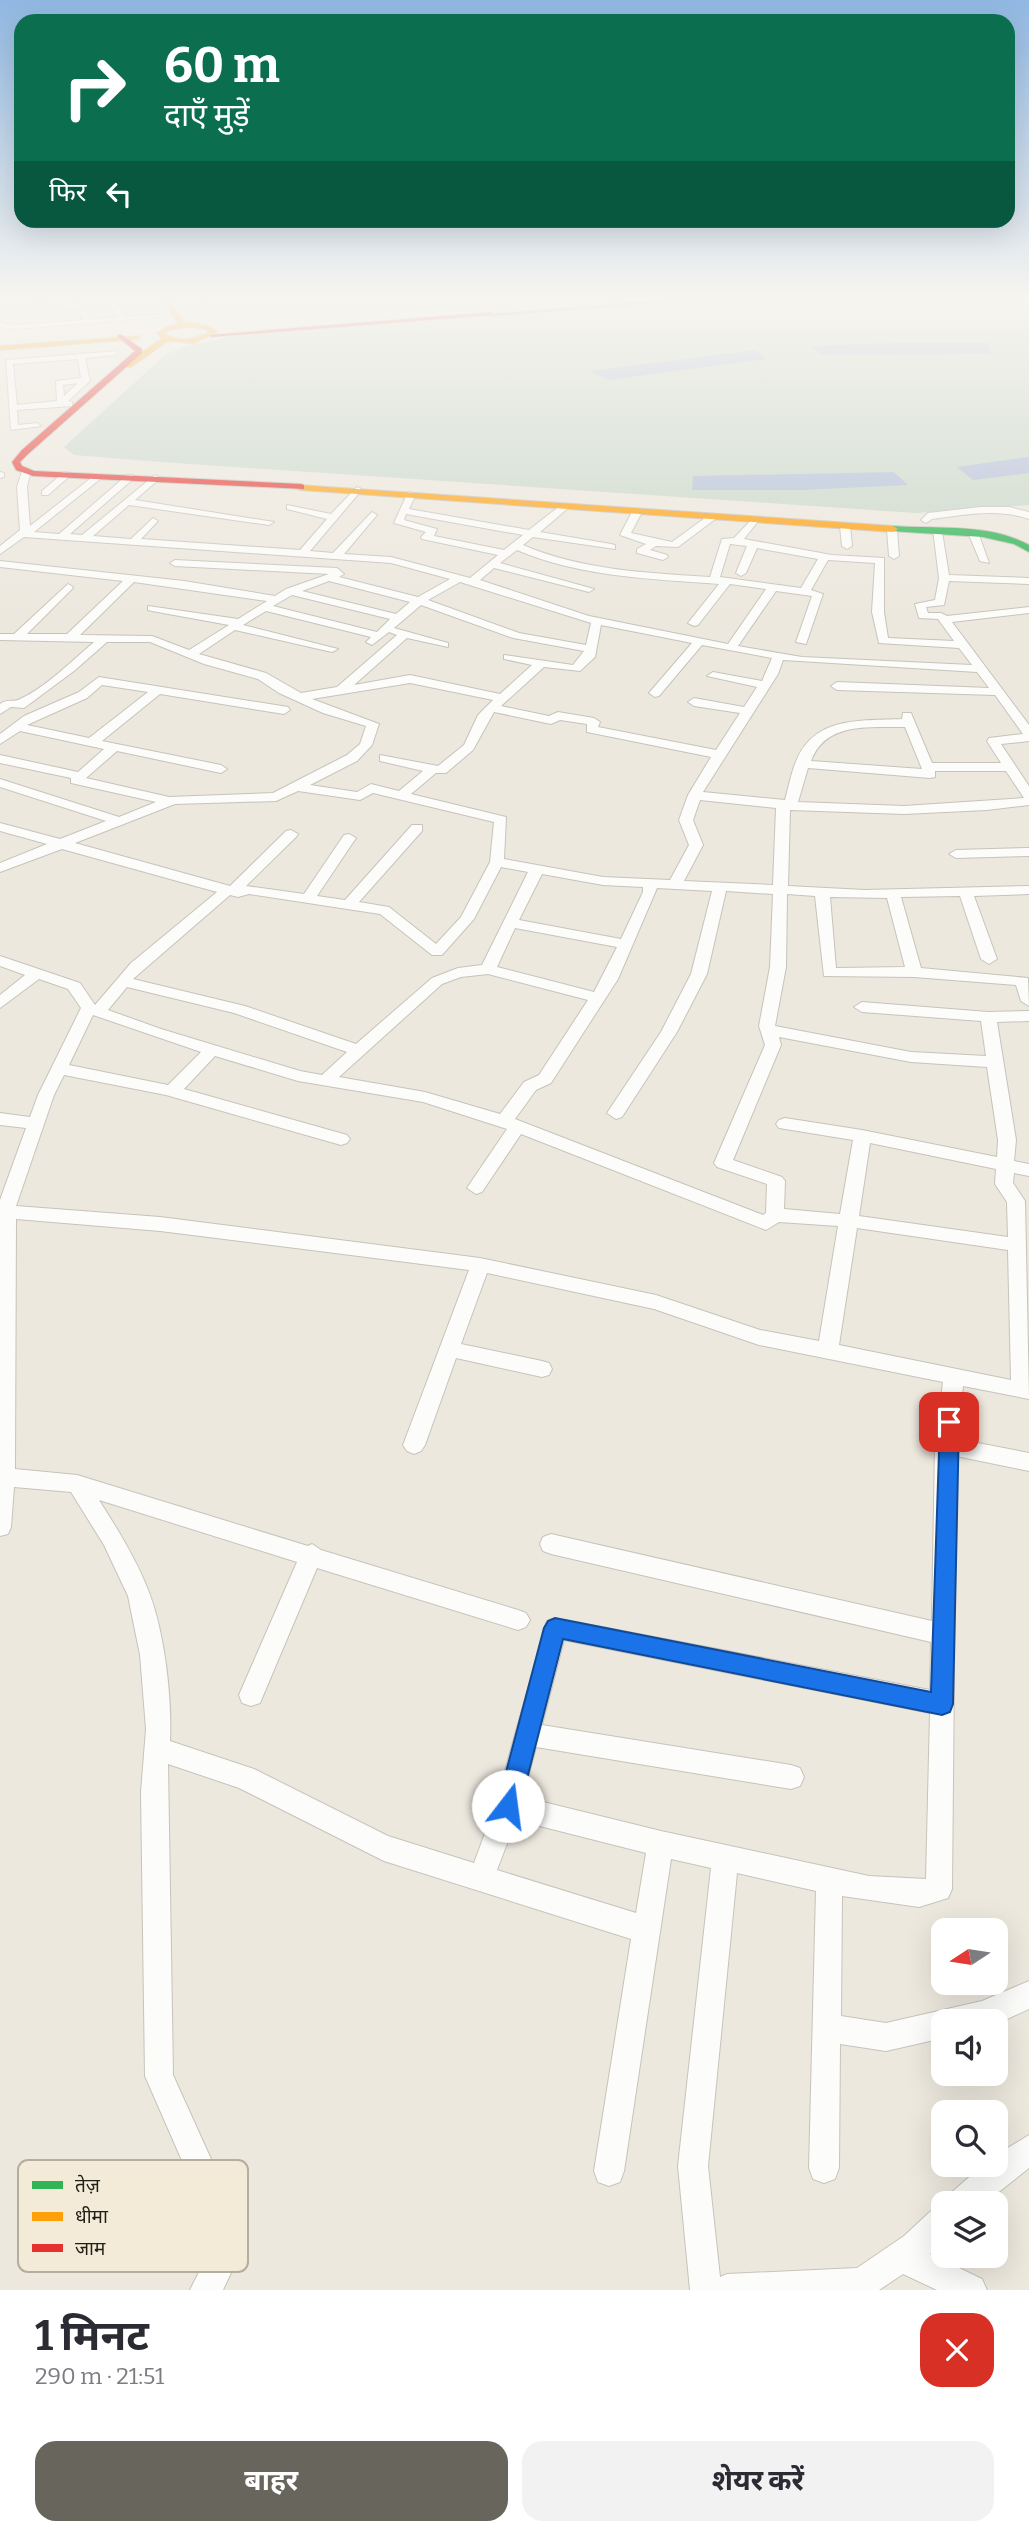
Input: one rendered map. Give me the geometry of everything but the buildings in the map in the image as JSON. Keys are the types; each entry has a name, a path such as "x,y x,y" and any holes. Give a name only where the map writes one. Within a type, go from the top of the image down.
{"street":[{"path":"24,407 13,408 14,428 37,426"},
{"path":"75,407 16,462 19,468 99,476 350,487 411,495 564,507 1027,540"},
{"path":"83,407 46,440 39,449 39,458 54,463 350,487 916,523 1027,540"},
{"path":"101,407 52,454 926,520 1027,540"},
{"path":"22,534 22,487 26,470"},
{"path":"45,493 67,474"},
{"path":"1,549 28,532 99,476"},
{"path":"60,538 130,477"},
{"path":"85,538 155,478"},
{"path":"303,554 335,518 350,487"},
{"path":"411,495 398,521 433,531 426,537 508,554"},
{"path":"126,502 269,522"},
{"path":"290,507 335,518"},
{"path":"472,581 518,547 564,507"},
{"path":"926,520 928,516 996,510 1017,510 1029,516"},
{"path":"403,511 611,547"},
{"path":"637,512 625,535 674,545 713,517"},
{"path":"336,556 372,515"},
{"path":"737,541 754,520"},
{"path":"133,542 153,522"},
{"path":"845,526 847,546"},
{"path":"892,530 894,556"},
{"path":"695,795 786,806 908,813 971,810 1029,799 993,741 1029,735 983,669 941,616 923,615 920,604 940,603 944,578 937,533"},
{"path":"22,534 391,560 472,581 597,620 731,648 877,666 983,669"},
{"path":"974,535 985,561"},
{"path":"714,580 726,541 825,556 880,560 878,612 883,640 965,645"},
{"path":"654,543 641,551 663,557"},
{"path":"741,573 753,544"},
{"path":"518,547 544,558 635,575 727,581 818,594 802,642"},
{"path":"804,592 825,556"},
{"path":"190,655 290,591 344,572 358,557"},
{"path":"175,563 344,572"},
{"path":"0,564 276,599"},
{"path":"494,565 589,589"},
{"path":"329,578 420,601 517,636 590,649"},
{"path":"369,644 420,601 459,578"},
{"path":"944,578 1029,581"},
{"path":"69,639 131,579"},
{"path":"694,623 727,581"},
{"path":"16,638 68,587"},
{"path":"731,648 738,632 762,600 767,599 772,587"},
{"path":"290,591 399,618"},
{"path":"262,607 405,634 444,645"},
{"path":"152,608 237,625 332,649"},
{"path":"943,620 1029,610"},
{"path":"508,657 576,669 589,657 597,620"},
{"path":"342,689 405,634"},
{"path":"0,636 152,639 190,655 262,676 327,710 373,724 366,745 352,758 299,787 260,800 203,798 170,801 0,868"},
{"path":"2,706 20,705 70,669 105,638"},
{"path":"655,693 700,641"},
{"path":"674,885 696,845 687,820 695,795 765,685 779,656"},
{"path":"385,758 441,770 469,747 484,715 541,663"},
{"path":"713,676 765,685"},
{"path":"301,697 410,679 551,720 558,716 594,722 591,729 720,755"},
{"path":"0,740 23,723 83,695 99,681 284,710"},
{"path":"836,686 999,692"},
{"path":"91,743 158,690"},
{"path":"694,702 748,711"},
{"path":"2,706 23,723 91,743 221,769"},
{"path":"775,1216 776,1181 723,1163 773,1045 768,1030 778,967 786,806 801,764 809,744 836,724 909,719 930,774 801,764"},
{"path":"113,748 76,780 170,801"},
{"path":"0,759 80,776"},
{"path":"929,767 1010,766"},
{"path":"403,794 433,769"},
{"path":"0,783 119,821"},
{"path":"0,827 231,891 248,890 384,910 437,952 467,919 497,862 500,820 371,788 360,796 299,787"},
{"path":"348,905 417,828"},
{"path":"0,1527 4,1477 7,1212 36,1122 59,1069 93,1009 125,982 136,966 231,891 291,834"},
{"path":"308,899 349,838"},
{"path":"956,855 1029,852"},
{"path":"497,862 603,881 650,884 822,892 1029,890"},
{"path":"488,969 537,869"},
{"path":"476,1188 530,1086 545,1079 598,998 650,892 650,884"},
{"path":"616,1113 669,1032 699,974 720,887"},
{"path":"822,892 829,972 914,972 1023,981 1029,1001"},
{"path":"966,892 989,959"},
{"path":"892,893 914,972"},
{"path":"511,923 626,944"},
{"path":"0,961 74,986 93,1009 212,1050 298,1076 425,1097 511,1123 766,1223 775,1216 851,1221 1017,1245"},
{"path":"326,1080 437,981 458,973 488,969 598,998"},
{"path":"0,1003 37,973"},
{"path":"125,982 239,1009 359,1051"},
{"path":"863,1007 988,1017 1029,1016"},
{"path":"7,1212 160,1224 480,1265 656,1302 759,1337 1026,1390 1016,1201 1004,1184 1007,1140 1001,1118 996,1062 988,1017"},
{"path":"768,1030 912,1057 996,1062"},
{"path":"172,1091 212,1050"},
{"path":"59,1069 102,1074 172,1091 341,1139"},
{"path":"0,1119 36,1122"},
{"path":"785,1124 862,1136 1029,1170"},
{"path":"828,1350 851,1221 862,1136"},
{"path":"414,1445 480,1265"},
{"path":"450,1349 542,1369"},
{"path":"508,1806 661,1844 869,1889 919,1894 939,1889 946,1445 954,1376"},
{"path":"946,1445 1029,1462"},
{"path":"4,1477 77,1484 312,1554 518,1620"},
{"path":"77,1484 112,1539 139,1596 152,1655 157,1748 154,1792 159,2076 197,2160"},
{"path":"551,1544 943,1634"},
{"path":"251,1695 312,1554"},
{"path":"481,1879 508,1806 555,1628 942,1704"},
{"path":"527,1734 791,1777"},
{"path":"157,1748 245,1778 384,1848 646,1930"},
{"path":"609,2171 661,1844"},
{"path":"706,2290 693,2166 725,1858"},
{"path":"824,2168 830,1880"},
{"path":"997,2009 1029,1995"},
{"path":"827,2028 886,2037 931,2027"},
{"path":"976,2191 1001,2169 1029,2150"},
{"path":"727,2290 862,2283 901,2257 931,2231"},
{"path":"901,2257 971,2290"},
{"path":"206,2290 216,2272"}],"green space":[{"path":"108,407 1029,407 1029,505 916,513 161,462 74,455 64,447"}],"water":[{"path":"1029,457 1029,473 973,480 957,467"},
{"path":"894,472 908,485 803,490 692,490 693,476"}],"traffic: fast":[{"path":"893,529 983,534 1017,542 1029,549"}],"traffic: slow":[{"path":"301,487 893,529"}],"traffic: jam":[{"path":"76,407 25,452 16,462 19,468 33,473 301,487"}],"route":[{"path":"508,1806 555,1628 942,1704 946,1445 949,1422"}]}
